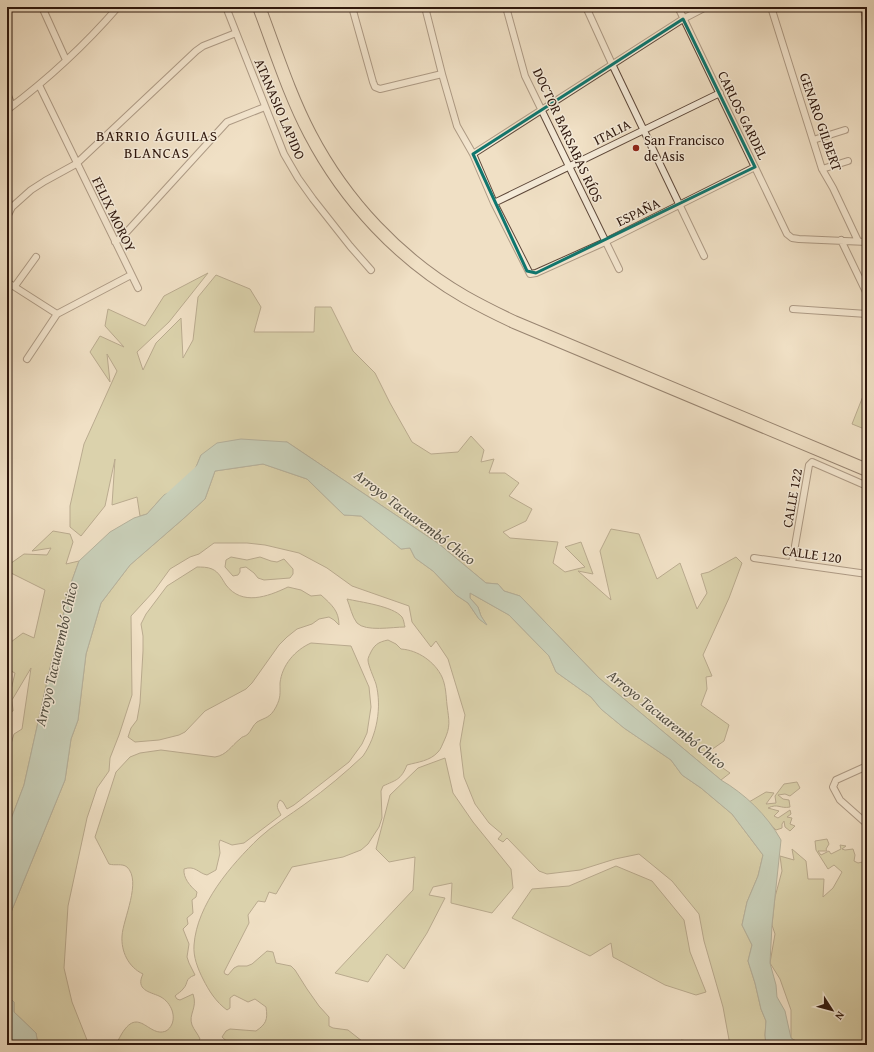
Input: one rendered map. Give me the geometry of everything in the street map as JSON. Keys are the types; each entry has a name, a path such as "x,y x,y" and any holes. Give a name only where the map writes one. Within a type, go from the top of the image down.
{"highway":[{"path":"259,7 298,108 330,169 351,198 374,225 402,252 426,271 465,297 514,322 867,470"}],"street":[{"path":"42,7 66,60"},
{"path":"7,93 10,108 39,85 66,60 118,7"},
{"name":"ATANASIO LAPIDO","path":"226,7 264,107 284,154 298,178 350,246 371,270"},
{"path":"352,7 375,87 380,89 442,74"},
{"path":"425,7 457,126 473,154 494,204"},
{"name":"DOCTOR BARSABAS RÍOS","path":"506,7 525,76 619,269"},
{"path":"586,7 704,256"},
{"name":"CARLOS GARDEL","path":"678,7 787,234 792,238 799,239 841,240"},
{"path":"473,154 683,19 706,7"},
{"name":"GENARO GILBERT","path":"771,7 822,169 833,188 858,241"},
{"path":"7,217 12,207 31,190 44,181 76,164 196,51 203,46 236,33"},
{"name":"FELIX MOROY","path":"39,85 76,164 138,288"},
{"name":"ITALIA","path":"494,204 720,93"},
{"path":"115,242 123,236 227,122 264,107"},
{"path":"812,140 845,130"},
{"path":"822,169 848,161"},
{"name":"ESPAÑA","path":"494,204 530,274 536,273 605,242 755,167"},
{"path":"867,242 841,240 867,294"},
{"path":"15,286 36,257"},
{"path":"27,359 57,314 131,275"},
{"path":"7,282 57,314"},
{"path":"793,309 867,314"},
{"name":"CALLE 122","path":"792,563 809,465 812,462 867,486"},
{"name":"CALLE 120","path":"754,558 867,574"},
{"path":"867,766 836,780 833,787 840,800 867,824"}],"highlighted area":[{"path":"683,19 755,167 536,273 527,271 473,154"}],"shaded area":[{"path":"208,273 169,322 137,352 143,370 156,343 181,318 183,358 193,340 198,297 216,275 250,289 261,307 254,332 314,332 315,307 331,307 353,351 375,373 412,442 431,454 458,452 471,436 484,450 481,462 494,459 489,473 505,473 519,483 509,496 532,509 526,521 503,532 510,538 558,542 553,563 565,572 585,567 565,547 581,542 593,574 578,571 611,600 600,551 611,529 639,534 657,579 680,563 697,609 707,593 701,574 709,572 736,557 742,563 729,598 703,655 712,676 706,677 707,689 701,705 729,725 724,741 704,755 730,773 721,780 599,678 520,596 504,591 498,584 486,583 439,544 287,442 201,455 189,484 164,495 147,514 140,516 137,497 112,505 115,459 105,506 81,536 70,527 70,506 84,444 117,371 107,354 110,382 90,352 100,336 124,347 105,326 108,309 145,326 164,296"},
{"path":"865,391 867,392 867,430 852,424"},
{"path":"263,464 307,479 344,515 361,516 401,549 410,548 415,558 433,571 456,595 468,603 479,619 486,624 478,607 470,598 470,593 509,615 549,656 556,672 591,697 601,709 624,728 671,760 682,775 701,788 732,814 763,855 758,876 747,902 742,925 752,945 748,961 761,1009 766,1021 766,1045 730,1045 723,1007 704,941 699,914 672,881 639,854 615,859 580,870 547,874 539,871 507,838 503,842 498,839 502,834 489,823 475,804 464,777 460,744 465,715 448,659 436,641 431,647 412,622 409,606 352,586 327,568 299,553 265,545 247,543 214,543 199,554 190,557 170,569 154,591 131,616 132,695 110,758 109,771 97,788 87,818 68,906 64,968 72,1002 89,1045 38,1045 36,1033 14,1012 14,1002 7,995 7,922 65,780 71,739 78,720 86,654 101,603 130,565 205,499 215,471"},
{"path":"53,531 70,534 73,542 66,564 79,561 66,597 60,636 51,664 24,785 11,819 9,834 7,836 7,757 14,734 22,729 31,668 12,700 13,711 7,714 7,707 15,673 7,669 7,645 23,633 34,638 45,590 7,571 7,566 24,554 47,555 51,548 32,551"},
{"path":"231,557 247,560 260,557 277,562 284,559 293,569 293,574 290,578 264,580 258,578 246,567 240,568 238,575 233,576 225,567 226,560"},
{"path":"197,567 214,570 232,592 239,596 255,598 272,594 288,587 301,590 311,596 321,595 334,608 338,616 339,625 329,617 319,619 312,624 297,629 279,645 252,683 246,689 205,711 185,732 159,740 135,742 128,737 131,728 137,720 140,703 143,651 141,624 146,614 167,586"},
{"path":"347,599 384,607 398,613 404,621 405,627 373,628 361,626 354,618"},
{"path":"388,640 396,644 401,649 420,654 435,666 442,677 446,691 449,723 448,731 441,747 435,755 424,761 407,765 400,777 383,786 381,791 382,818 379,827 368,844 361,850 343,857 292,867 276,894 269,892 265,902 258,901 248,915 249,923 224,972 228,975 238,966 247,966 252,964 267,951 273,952 276,963 291,966 295,970 319,1006 329,1017 329,1026 348,1030 367,1045 231,1045 222,1037 226,1031 230,1029 256,1031 266,1021 266,1007 255,999 248,1002 234,995 230,998 230,1008 227,1010 213,996 201,975 194,954 194,945 201,915 217,886 237,860 259,838 328,787 363,756 372,740 378,712 378,693 368,658 375,646"},
{"path":"311,643 351,646 369,687 371,707 367,733 362,744 349,762 294,805 287,809 280,800 277,806 281,815 244,843 232,845 220,840 220,853 216,870 207,875 191,868 184,869 188,882 197,892 196,897 192,900 193,913 187,918 188,924 183,929 189,944 187,957 195,975 189,978 185,987 175,996 180,1000 193,994 194,1003 191,1021 200,1039 198,1042 199,1045 116,1045 123,1031 130,1024 136,1022 142,1023 159,1032 166,1031 172,1024 173,1012 169,1004 163,998 148,992 142,987 141,979 143,974 133,967 126,958 122,936 132,891 133,881 131,873 125,866 109,864 95,837 116,772 130,757 140,753 161,750 215,757 223,754 241,738 246,736 257,722 268,717 272,713 279,701 281,676 286,664 295,654"},
{"path":"445,758 453,793 473,822 511,869 513,888 492,913 451,903 452,883 433,887 429,895 445,898 427,933 404,969 387,954 368,982 335,973 413,890 415,857 389,862 376,849 390,795 418,768"},
{"path":"797,782 800,788 790,796 785,794 778,795 783,799 789,800 790,807 774,806 768,808 779,811 774,816 778,818 790,810 791,814 787,817 792,818 790,824 795,826 790,831 785,827 784,821 782,828 776,830 749,802 766,792 774,793 766,804 776,803 775,796 784,784"},
{"path":"827,839 829,844 826,849 827,851 818,851 821,855 829,851 831,854 841,849 840,845 846,846 842,849 845,850 853,849 855,855 854,861 858,863 867,861 867,1045 802,1045 791,1038 791,1010 780,979 770,963 775,934 772,925 775,897 782,871 780,856 794,860 792,849 806,861 808,879 824,879 823,897 833,888 842,872 834,865 828,869 816,850 815,841"},
{"path":"616,866 652,881 684,920 690,952 706,992 696,995 665,985 613,957 611,943 590,956 512,918 532,889 569,886"},
{"path":"681,1040 694,1042 700,1045 679,1045"}],"water":[{"path":"241,439 287,442 439,544 486,583 498,584 504,591 520,596 599,678 721,780 739,792 755,806 769,822 781,840 772,925 770,963 776,985 777,997 785,1011 791,1038 802,1045 766,1045 766,1021 761,1009 748,961 752,945 742,925 747,902 758,876 763,855 732,814 701,788 682,775 671,760 624,728 601,709 591,697 556,672 549,656 509,615 470,593 470,598 478,607 481,616 487,625 479,619 468,603 456,595 433,571 415,558 410,548 401,549 361,516 344,515 307,479 263,464 215,471 205,499 130,565 101,603 86,654 78,720 71,739 65,780 7,922 7,836 9,833 11,819 24,785 51,664 60,636 66,597 79,561 110,532 134,518 147,514 164,495 189,484 201,455 217,443"},
{"path":"7,995 14,1002 14,1012 36,1033 38,1045 7,1045"}],"waterway":[{"name":"Arroyo Tacuarembó Chico","path":"169,498 203,467"}],"railway":[{"path":"862,7 867,64"}],"place":[{"name":"San Francisco de Asis","path":"636,148"}],"district":[{"name":"BARRIO ÁGUILAS BLANCAS","path":"157,144"}]}
